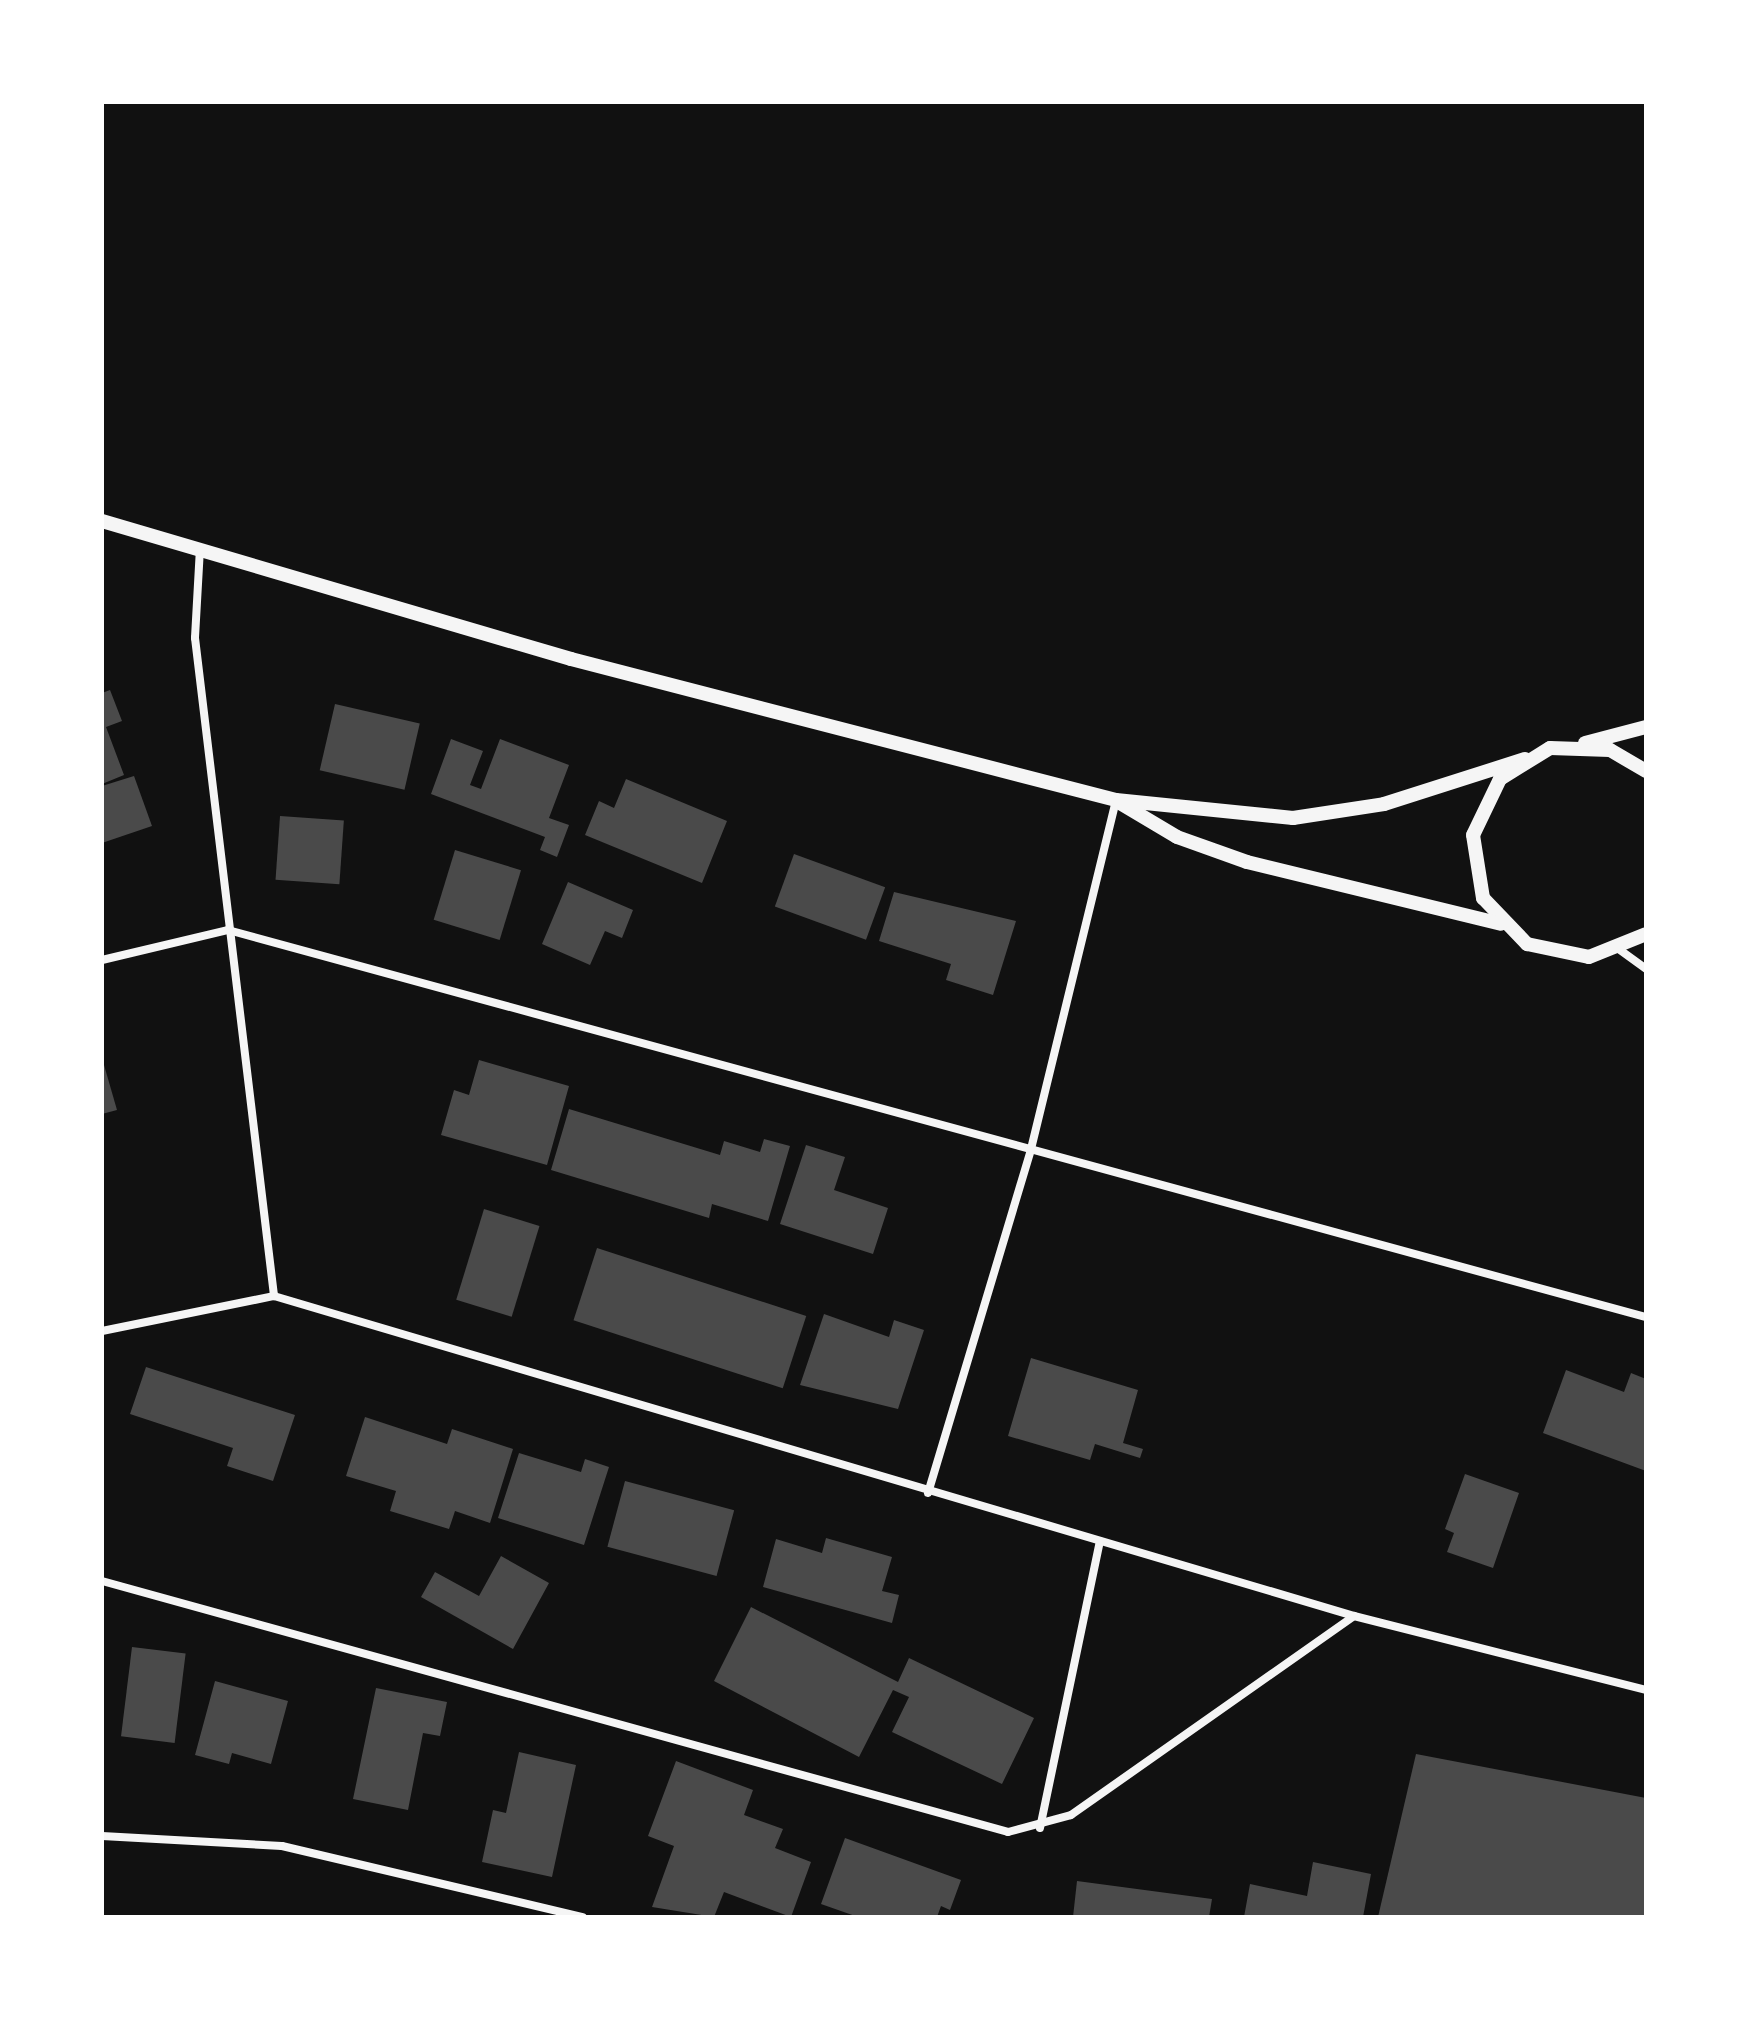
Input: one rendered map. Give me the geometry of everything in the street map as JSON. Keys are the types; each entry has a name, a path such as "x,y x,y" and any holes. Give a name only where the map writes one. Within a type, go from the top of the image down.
{"street":[{"path":"102,521 200,547 571,659 1116,800 1293,818 1384,804 1525,759 1646,727"},
{"path":"200,547 195,638 274,1296"},
{"path":"1576,745 1610,750 1646,771"},
{"path":"1501,924 1483,898 1473,835 1482,805 1525,759"},
{"path":"1116,800 1177,837 1247,862 1501,924 1556,955 1620,950 1646,934"},
{"path":"928,1493 1031,1149 1116,800"},
{"path":"102,960 228,930 1646,1317"},
{"path":"1620,950 1646,969"},
{"path":"102,1331 274,1296 928,1493 1354,1616 1646,1690"},
{"path":"1040,1828 1100,1541"},
{"path":"102,1581 978,1828 1040,1828 1071,1815 1354,1616"},
{"path":"102,1836 282,1846 583,1917"}],"building":[{"path":"110,690 122,721 106,727 124,775 102,784 102,693"},
{"path":"335,704 420,724 404,790 320,770"},
{"path":"451,739 483,751 470,785 481,789 500,739 569,765 549,818 569,825 557,857 540,850 545,837 431,794"},
{"path":"134,776 152,826 102,843 102,786"},
{"path":"626,779 727,821 702,883 585,835 599,801 614,808"},
{"path":"280,816 344,820 339,884 276,880"},
{"path":"455,850 521,870 500,940 434,920"},
{"path":"794,854 885,887 866,940 775,907"},
{"path":"568,882 633,910 622,938 605,931 590,965 542,944"},
{"path":"894,892 1016,921 993,995 946,980 951,964 879,941"},
{"path":"102,1058 117,1110 102,1114"},
{"path":"479,1060 569,1086 547,1165 441,1135 454,1090 469,1095"},
{"path":"569,1109 720,1155 724,1141 760,1152 764,1139 790,1146 768,1221 712,1204 709,1218 551,1170"},
{"path":"806,1145 845,1157 834,1190 888,1208 873,1254 780,1224"},
{"path":"484,1209 539,1226 512,1317 456,1300"},
{"path":"597,1248 806,1316 783,1388 574,1320"},
{"path":"824,1314 889,1337 894,1320 924,1330 898,1409 800,1385"},
{"path":"1031,1358 1138,1390 1123,1443 1143,1449 1140,1458 1095,1444 1090,1460 1008,1436"},
{"path":"146,1367 295,1415 273,1481 227,1466 233,1448 130,1414"},
{"path":"1566,1370 1624,1392 1631,1373 1646,1379 1646,1471 1543,1433"},
{"path":"365,1417 447,1444 452,1429 513,1449 490,1523 455,1511 449,1529 390,1511 396,1491 346,1476"},
{"path":"519,1453 581,1472 585,1459 609,1467 584,1545 498,1518"},
{"path":"1465,1474 1519,1493 1493,1568 1447,1552 1454,1533 1445,1529"},
{"path":"625,1481 734,1510 717,1576 607,1547"},
{"path":"826,1538 892,1557 882,1591 899,1595 892,1623 763,1587 776,1539 822,1553"},
{"path":"501,1556 549,1583 513,1649 421,1597 435,1572 479,1596"},
{"path":"751,1607 898,1682 909,1658 1034,1718 1002,1784 892,1732 909,1697 893,1690 859,1757 714,1681"},
{"path":"132,1647 186,1654 175,1743 121,1736"},
{"path":"215,1681 288,1701 271,1764 232,1753 229,1764 195,1755"},
{"path":"376,1688 447,1702 440,1736 423,1733 408,1810 353,1799"},
{"path":"519,1752 576,1765 552,1877 482,1862 493,1810 506,1813"},
{"path":"1416,1754 1646,1798 1646,1917 1378,1917"},
{"path":"676,1761 753,1790 744,1815 783,1829 775,1848 811,1862 791,1917 724,1892 714,1917 652,1907 674,1846 648,1836"},
{"path":"845,1838 961,1880 950,1910 941,1906 937,1917 858,1917 821,1904"},
{"path":"1313,1862 1371,1874 1363,1917 1244,1917 1250,1884 1307,1896"},
{"path":"1077,1881 1212,1899 1209,1917 1073,1917"}]}
